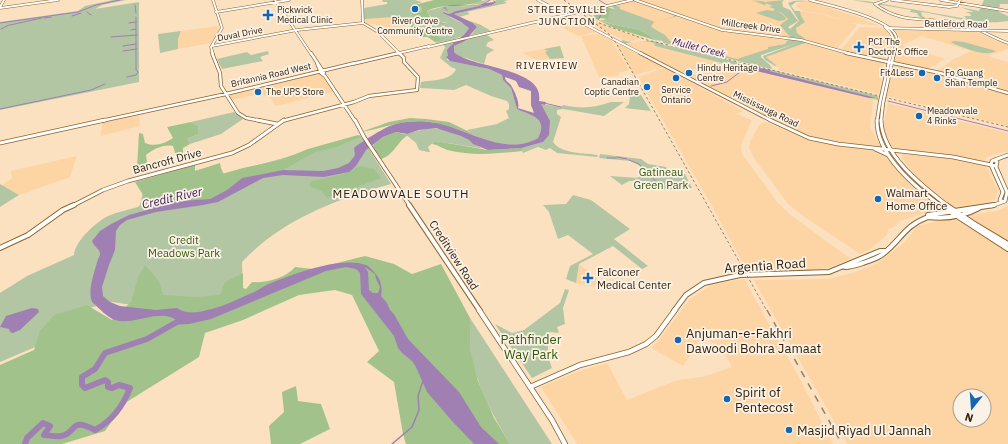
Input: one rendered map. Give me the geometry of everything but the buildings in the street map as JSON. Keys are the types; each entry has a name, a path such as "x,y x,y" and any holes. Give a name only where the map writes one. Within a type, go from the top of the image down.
{"main road":[{"path":"0,7 4,0"},
{"path":"0,7 58,0"},
{"path":"212,0 222,28 212,46 215,63 220,73 221,86 240,116 276,124"},
{"path":"216,12 275,1 289,0"},
{"path":"362,0 363,23 378,32 399,53"},
{"name":"Mississauga Road","path":"538,0 764,118 792,131 826,142 873,149 891,150"},
{"name":"Britannia Road West","path":"226,93 312,72 323,72 355,63 632,0"},
{"path":"806,0 869,20 891,29 897,28"},
{"path":"810,0 872,20 885,27 892,33 894,39 888,63 884,94"},
{"path":"887,0 876,3 875,5 900,18 958,23 992,38 1008,43"},
{"path":"892,0 946,7 956,7 959,2"},
{"path":"942,0 1008,10"},
{"name":"Creditview Road","path":"275,1 530,387 565,444"},
{"name":"Millcreek Drive","path":"638,1 726,31 793,39 888,63"},
{"name":"Duval Drive","path":"212,46 294,30 363,23"},
{"path":"885,27 897,28"},
{"name":"Battleford Road","path":"897,28 1008,31"},
{"path":"891,29 897,39 876,124 877,131 885,149 911,180 948,212 1008,248"},
{"name":"Bancroft Drive","path":"0,248 28,235 63,210 103,190 232,153 249,145 276,124 291,118 369,96 418,90 418,77 404,62 404,58 399,53"},
{"name":"Millcreek Drive","path":"867,57 888,63 892,62"},
{"path":"892,62 940,73 1008,93"},
{"path":"892,62 902,65"},
{"name":"Creditview Road","path":"317,63 318,67 323,72"},
{"name":"Britannia Road West","path":"0,144 323,72 355,63"},
{"path":"312,72 318,67"},
{"path":"881,103 881,124 891,150 912,175 960,214 1008,244"},
{"path":"889,145 896,149 918,153"},
{"path":"873,149 890,156"},
{"path":"891,150 907,151"},
{"path":"891,150 953,157 996,167"},
{"path":"991,165 992,161 1008,155"},
{"path":"991,165 1003,192 1000,200 1004,201 1006,199 1007,192 996,167 997,162 995,160"},
{"name":"Argentia Road","path":"530,387 580,365 629,352 646,344 656,336 686,296 704,283 730,276 822,273 845,267 848,268 885,253 885,251 893,245 907,227 916,221 928,217 928,215 962,209 979,208 994,205 1002,201"},
{"path":"948,205 962,209"},
{"path":"941,206 942,213"},
{"name":"Argentia Road","path":"928,217 960,214 975,211 979,208"},
{"path":"966,212 969,220"},
{"path":"946,216 959,219"}],"shaded area":[{"name":"Credit River","path":"489,0 491,0 486,3 494,2 493,0 496,2 492,5 454,14 473,23 477,27 465,41 454,46 454,52 463,58 506,70 531,81 538,90 539,101 546,102 545,105 541,104 550,121 549,135 543,142 522,148 488,150 473,144 461,136 436,128 419,130 407,134 396,132 383,137 366,150 356,166 349,172 324,177 283,175 263,178 218,202 156,212 127,220 120,225 116,231 115,250 102,287 103,296 110,302 120,306 156,310 177,308 187,312 195,312 213,309 224,305 255,292 269,284 318,267 344,263 366,265 375,273 379,279 382,289 381,296 394,314 408,339 459,392 481,427 499,444 474,444 427,392 412,361 398,348 394,336 361,294 360,273 356,269 346,267 326,271 211,319 189,324 171,325 170,324 176,320 170,317 162,316 154,316 130,321 115,320 106,315 93,303 90,294 93,275 100,256 100,251 92,241 100,231 129,215 180,201 210,199 227,190 242,178 283,170 323,171 338,168 349,163 355,155 354,148 358,145 386,128 403,122 418,121 440,124 485,139 506,144 527,143 538,138 541,131 539,121 532,115 517,109 511,88 503,80 502,75 489,69 450,61 446,57 448,56 447,50 449,47 469,28 443,13 449,14 484,5 448,6 478,5","holes":["505,77 516,81 519,87 531,91 531,105 534,113 518,108 518,101 511,85","365,267 375,274 380,287 378,293 373,293 369,290 368,272"]},
{"path":"639,0 784,0 782,2 783,7 795,21 785,27 797,40 738,60 667,43 649,29 654,22 618,9 615,6"},
{"path":"808,1 858,17 880,26 850,23 824,14 803,11 796,6 800,2"},
{"path":"800,11 821,14 857,25 837,49 804,40 806,38 797,33 796,28 805,22 800,16"},
{"path":"566,16 597,32 578,36 548,20"},
{"path":"584,16 588,16 614,29 644,38 631,41 623,40 598,27"},
{"path":"396,17 402,27 386,30 375,24 368,25 364,19"},
{"path":"218,26 219,29 211,43 178,49 178,39 181,31"},
{"path":"860,27 882,28 892,35 885,59 841,50"},
{"path":"895,30 978,32 993,40 1008,44 1008,49 987,56 1008,62 1008,92 937,71 954,59 971,51 922,36 902,45 945,59 928,69 895,61 901,39"},
{"path":"600,34 612,41 629,70 618,73 619,76 599,77 581,36"},
{"path":"641,41 654,43 655,46 873,99 870,127 881,147 811,136 787,127 689,77 716,67 709,64 681,73 626,44"},
{"path":"808,42 884,63 879,94 778,70 779,68 766,57"},
{"path":"617,45 621,45 664,67 634,75"},
{"path":"560,46 564,58 547,59 541,61 522,53"},
{"path":"742,65 772,70 769,71 876,98 869,98 748,69 745,67 749,67"},
{"path":"895,65 938,74 1008,94 1008,126 887,96"},
{"path":"665,68 743,111 736,114 752,120 741,145 742,154 778,203 792,216 851,259 828,268 810,270 747,271 712,206 638,77"},
{"path":"320,73 334,92 276,106 268,95 258,94 231,100 227,94"},
{"path":"888,103 1008,133 1008,152 998,153 987,157 983,162 891,146 883,128"},
{"path":"139,115 140,126 101,136 102,123"},
{"path":"765,122 804,138 826,144 879,151 885,154 910,184 939,208 939,211 921,214 900,221 894,227 888,229 887,235 869,250 860,254 806,218 788,204 754,158 749,148 750,142 759,125"},
{"path":"903,154 957,159 986,166 998,191 995,199 988,202 959,207 953,206 918,179 901,157"},
{"path":"77,156 70,177 19,195 2,185 12,178 11,171"},
{"path":"1008,206 1008,240 978,224 969,215 997,211"},
{"path":"946,219 956,220 1008,251 1008,444 847,444 754,280 828,279 852,273 876,264 904,243 918,226"},
{"path":"579,264 605,285 588,286 576,283"},
{"path":"744,279 800,379 833,444 577,444 541,387 579,371 607,363 627,400 677,380 702,377 732,367 721,347 702,337 683,366 651,348 659,340 690,299 710,286"},
{"path":"32,308 38,309 39,312 20,330 13,333 10,332 9,329 0,327 6,316"}],"green space":[{"path":"113,0 126,0 102,5 95,9 139,2 139,82 0,110 0,22 78,11 85,6"},
{"path":"382,0 415,0 422,2 414,5 422,8 421,12 409,15 415,16 421,21 417,23 445,24 448,23 435,20 427,11 452,5 467,6 480,1 489,0 484,3 472,5 484,5 482,6 456,11 449,14 444,11 446,14 469,28 459,37 437,43 428,37 422,37 414,33 410,25 402,26 396,17 364,19 364,8 387,4 387,2 383,2"},
{"path":"434,0 483,0 470,4 434,8 427,11 431,19 440,20 437,21 448,24 416,24 421,21 415,16 409,15 421,12 422,8 414,5"},
{"path":"496,0 509,0 504,1 507,3 467,12 470,14 460,17 454,14 492,5"},
{"path":"750,0 762,3 754,0 765,2 784,0 782,2 783,7 790,10 798,21 788,27 790,29 799,21 788,3 798,0 808,1 796,2 791,6 795,11 800,11 805,22 796,28 797,33 806,39 790,37 780,25 788,19 782,13 776,11 786,18 785,20 779,21 756,13 767,10 773,11 775,9 769,7 773,6"},
{"path":"852,0 866,1 967,19 964,16 972,16 970,15 971,14 965,12 974,12 960,7 979,11 984,0 1008,0 1008,4 1000,4 999,12 1008,16 1008,21 987,22 964,20 921,12 922,16 929,20 922,18 917,13 910,12 911,10"},
{"path":"615,5 620,7 620,9 655,22 651,27 665,35 671,42 681,46 692,47 737,59 768,49 768,47 785,44 789,39 808,42 766,57 777,66 765,60 763,56 797,43 761,55 761,57 771,66 769,66 772,67 771,69 664,43 660,39 661,41 639,30 609,24 600,20 604,20 610,11 614,9 612,6"},
{"path":"607,7 613,9 610,11 608,19 599,18 599,20 609,24 639,30 658,41 614,28 584,13 593,16 596,14 592,13 600,13 602,11 598,9"},
{"path":"465,19 481,25 491,31 471,35 477,27"},
{"path":"410,25 417,26 423,32 427,32 432,26 436,27 434,32 439,34 437,35 441,40 435,42 428,37 422,37 414,33"},
{"path":"181,31 178,39 178,49 160,53 158,34"},
{"path":"486,34 494,40 488,42 486,46 494,50 487,54 484,64 459,56 454,52 454,46 467,39"},
{"path":"459,40 452,44 447,60 489,69 502,75 503,80 511,88 517,109 532,115 540,121 541,131 538,138 529,142 511,145 483,139 467,130 497,124 509,118 506,111 509,109 509,104 507,101 466,85 454,90 420,88 421,82 446,78 454,73 456,69 440,58 445,47 442,44"},
{"path":"623,40 632,42 625,44 621,42"},
{"path":"649,41 655,42 667,47 665,45 770,70 755,67 742,68 655,46 654,43 633,42"},
{"path":"951,42 964,42 996,51 992,53 976,52"},
{"path":"560,46 564,58 550,59 545,52 548,51 544,49"},
{"path":"268,51 269,54 260,57 263,61 222,69 217,59 247,52 251,55"},
{"path":"748,69 761,71 856,95"},
{"path":"772,70 878,96 878,100 870,98 875,98 765,71"},
{"path":"641,95 651,111 625,108 629,104 630,96"},
{"path":"611,102 624,102 604,116 563,109 557,110 557,114 561,117 553,142 557,146 567,151 598,155 597,157 557,153 550,148 546,150 538,147 523,153 522,148 543,142 541,104 561,107 563,105 587,107 599,106"},
{"path":"234,112 243,119 221,134 190,144 187,139 199,134 198,126 191,122"},
{"path":"410,118 449,122 484,139 442,124 424,121 402,123 361,132 389,122"},
{"path":"191,122 198,126 199,134 187,139 190,144 183,148 183,158 177,159 173,146 162,146 146,155 147,163 143,167 137,167 139,133 143,134 145,143 152,145 159,144 173,138 167,127"},
{"path":"429,128 455,133 485,149 435,141 428,147 430,152 428,152 419,150 416,143 405,134"},
{"path":"396,132 408,135 389,155 381,159 373,147 374,144 383,137"},
{"path":"358,135 361,137 336,147 315,152 283,170 242,178 227,190 210,199 180,201 149,211 141,206 143,195 135,182 195,165 195,171 220,163 222,174 281,160 308,149"},
{"name":"Credit Meadows Park","path":"360,135 391,184 330,204 274,234 257,247 242,262 243,295 132,305 112,302 82,310 40,345 0,362 0,293 27,276 74,255 75,250 82,238 97,223 108,216 138,207 140,205 143,193 194,166 195,171 219,164 224,174"},
{"path":"435,141 488,150 522,148 522,151 494,154 456,152 432,144"},
{"name":"Gatineau Green Park","path":"600,154 641,159 648,164 666,167 673,174 685,174 692,188 654,190 649,181 629,181 622,185 610,176 637,178 643,174 644,168 631,161 599,158"},
{"path":"360,166 374,169 381,178 327,198 321,191 311,187 309,184 312,181 343,174"},
{"path":"0,184 19,195 0,207"},
{"path":"573,195 591,200 630,229 614,239 648,266 642,269 613,246 579,264 576,283 566,279 570,266 593,254 568,235 558,239 549,212 543,205 566,204"},
{"path":"365,256 394,264 412,274 441,264 470,318 470,349 478,381 494,418 510,444 406,444 394,382 367,362 379,351 352,295 335,290 299,295 243,320 205,333 199,357 125,403 105,431 62,444 0,444 0,365 34,350 40,331 54,315 87,305 112,320 131,302 138,277 145,265 159,281 163,295 195,297 220,295 225,282 243,273 243,288 246,289 252,282 264,282 276,279 287,274 295,267 313,269"},
{"name":"Pathfinder Way Park","path":"565,289 569,290 563,308 565,324 557,327 559,332 548,333 548,357 552,368 532,378 495,324 512,333 524,330 560,303"},
{"path":"470,318 552,444 510,444 491,410 476,375 470,350"},
{"path":"296,386 298,401 321,404 330,429 300,444 271,444 269,426 284,412 282,392"}],"waterway":[{"path":"0,23 78,12 96,5 120,0"},
{"name":"Mullet Creek","path":"599,0 607,5"},
{"path":"135,5 136,13"},
{"name":"Mullet Creek","path":"599,19 601,14 607,11"},
{"path":"87,12 91,15"},
{"path":"72,16 81,13"},
{"path":"44,18 51,17"},
{"path":"136,17 136,22"},
{"path":"10,25 42,18"},
{"path":"129,23 136,22"},
{"path":"136,22 136,29"},
{"path":"1,29 9,25"},
{"path":"131,30 136,29"},
{"path":"136,29 136,35"},
{"path":"111,37 136,35"},
{"path":"136,35 136,44"},
{"path":"123,46 136,44"},
{"path":"136,44 136,49"},
{"path":"123,51 136,49"},
{"path":"127,77 136,75 138,72 136,70 136,49"},
{"path":"711,86 727,82 744,69"},
{"path":"0,109 91,90 105,84"},
{"name":"Mullet Creek","path":"888,101 1008,131"},
{"path":"544,103 561,107"},
{"path":"617,157 627,159"},
{"path":"607,158 616,158"},
{"path":"629,160 639,164 648,175"},
{"path":"650,175 658,184 663,186"},
{"path":"25,444 27,438 43,423 50,426 44,435 59,436 66,435 77,425 87,426 95,430 112,418 124,401 130,388 119,385 112,388 108,387 108,382 105,380 85,388 82,385 82,377 95,369 105,353 147,339 177,322"},
{"path":"392,444 412,427 419,410 418,396 423,381"}],"railway":[{"path":"564,0 608,33 616,43 767,311"},
{"path":"599,23 647,40 1008,127"},
{"path":"767,310 842,444"}],"place":[{"name":"River Grove Community Centre","path":"415,9"},
{"name":"Pickwick Medical Clinic","path":"268,15"},
{"name":"PCI The Doctor's Office","path":"859,47"},
{"name":"Hindu Heritage Centre","path":"689,73"},
{"name":"Fit4Less","path":"922,73"},
{"name":"Service Ontario","path":"676,78"},
{"name":"Fo Guang Shan Temple","path":"937,78"},
{"name":"Canadian Coptic Centre","path":"647,87"},
{"name":"The UPS Store","path":"258,92"},
{"name":"Meadowvale 4 Rinks","path":"919,116"},
{"name":"Walmart Home Office","path":"878,199"},
{"name":"Falconer Medical Center","path":"588,278"},
{"name":"Anjuman-e-Fakhri Dawoodi Bohra Jamaat","path":"678,340"},
{"name":"Spirit of Pentecost","path":"727,399"},
{"name":"Masjid Riyad Ul Jannah","path":"789,430"}],"district":[{"name":"STREETSVILLE JUNCTION","path":"567,14"},
{"name":"RIVERVIEW","path":"547,65"},
{"name":"MEADOWVALE SOUTH","path":"401,194"}]}
